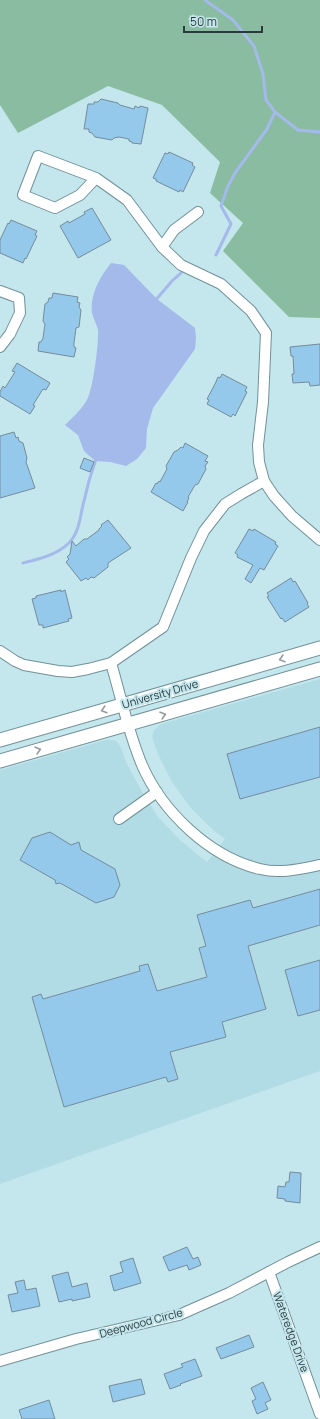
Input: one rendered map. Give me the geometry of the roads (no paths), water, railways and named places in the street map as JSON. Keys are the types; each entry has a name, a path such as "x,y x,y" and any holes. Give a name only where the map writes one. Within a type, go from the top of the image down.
{"main road":[{"name":"University Drive","path":"0,740 320,648"},
{"name":"University Drive","path":"0,761 320,669"}],"street":[{"path":"96,178 80,196 55,208 23,195 38,156 96,178 127,200 162,247 181,265 221,284 251,311 266,333 264,402 258,445 259,462 264,481 274,496 292,516 320,540"},
{"path":"162,247 174,230 198,212"},
{"path":"0,291 19,298 20,313 10,334 0,347"},
{"path":"0,651 24,665 58,671 72,672 111,662 163,627 191,558 204,531 225,504 264,481"},
{"path":"111,662 142,765 157,792 188,828 207,844 224,855 260,869 289,870 320,865"},
{"path":"119,819 157,792"},
{"name":"Deepwood Circle","path":"0,1361 76,1339 179,1315 229,1293 320,1247"},
{"name":"Wateredge Drive","path":"269,1272 320,1414"}],"water":[{"path":"111,263 124,265 157,299 195,328 196,338 195,349 153,408 147,429 146,448 137,459 126,466 110,462 95,461 84,451 78,435 65,425 83,407 89,394 98,345 98,330 92,313 94,293 103,274"}],"waterway":[{"path":"205,0 233,20 254,46 263,74 266,100 275,112 298,130 320,132"},
{"path":"216,255 231,224 221,206 228,186 235,173 267,129 275,112"},
{"path":"154,302 181,273"},
{"path":"23,563 53,554 72,540 79,524 96,459"}]}
